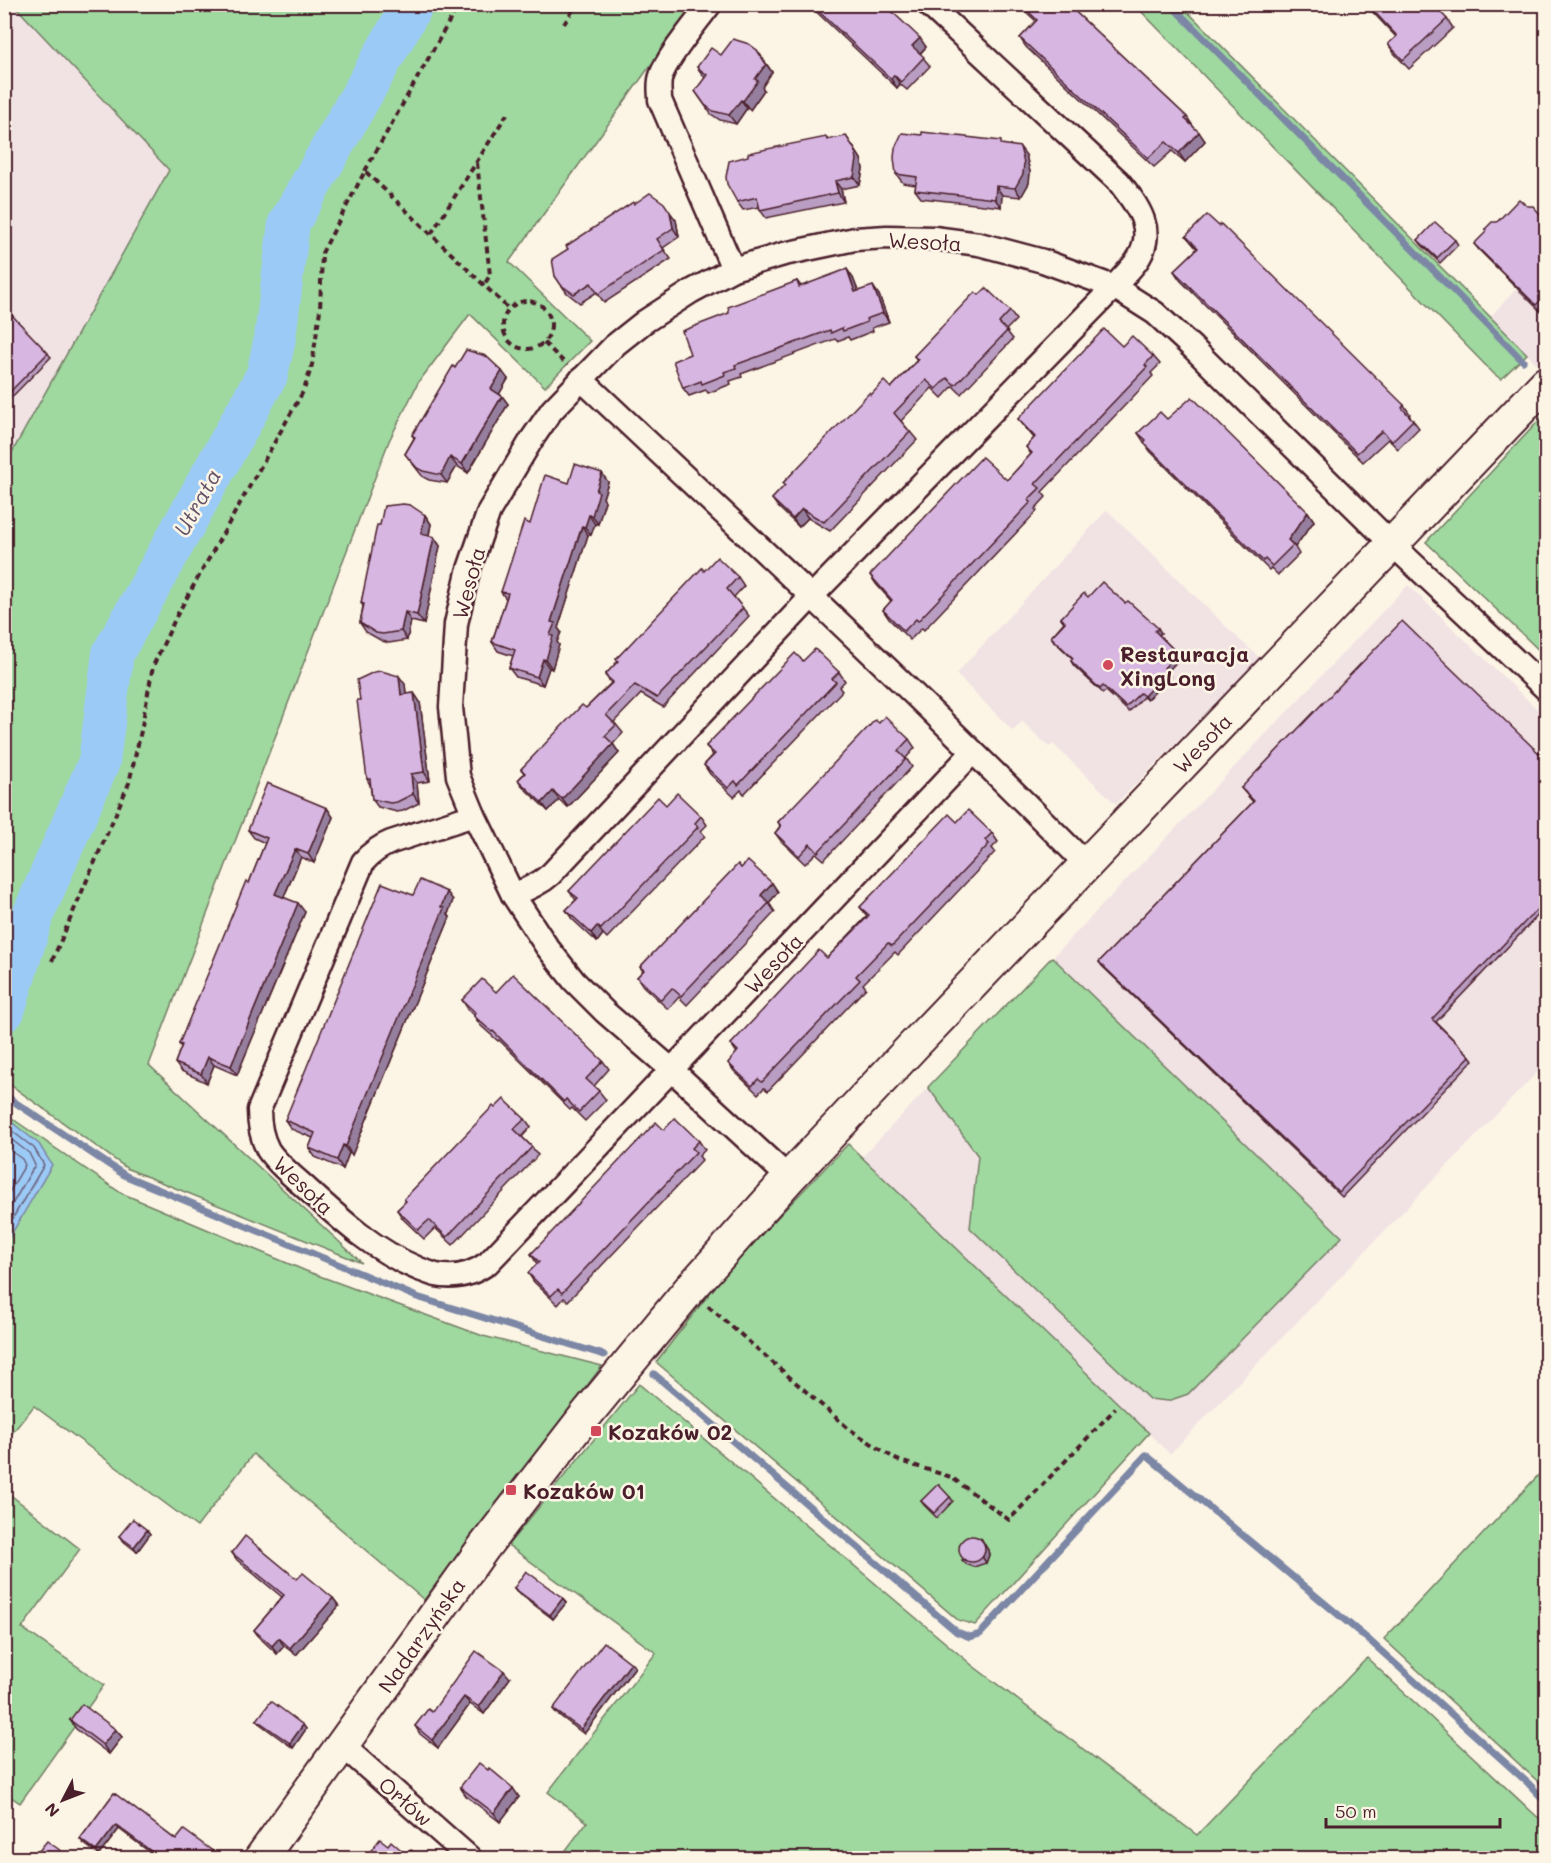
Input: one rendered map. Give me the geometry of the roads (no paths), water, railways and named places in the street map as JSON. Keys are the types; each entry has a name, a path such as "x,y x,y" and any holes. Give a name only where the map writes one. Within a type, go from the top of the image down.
{"street":[{"path":"710,4 666,64 659,86 660,100 733,269"},
{"path":"513,895 533,887 551,874 812,596 1137,261 1144,244 1146,228 1135,202 1119,182 928,4"},
{"name":"Wesoła","path":"789,1178 672,1070 605,1012 574,981 513,895 474,815 458,776 451,707 456,624 468,572 489,511 552,410 615,345 644,322 692,291 733,269 784,254 855,239 934,238 979,244 1043,261 1114,287 1155,314 1193,348 1393,545 1546,689"},
{"path":"581,379 812,596 1086,864"},
{"name":"Wesoła","path":"586,1415 689,1290 789,1178 1546,383"},
{"name":"Wesoła","path":"474,815 391,842 369,855 363,862 259,1110 261,1136 269,1151 283,1167 347,1225 377,1248 435,1275 458,1276 475,1272 488,1263 973,752"},
{"name":"Nadarzyńska","path":"261,1858 470,1565 586,1415"},
{"name":"Orłów","path":"342,1745 470,1858"}],"water":[{"path":"5,1117 39,1144 52,1165 5,1245"}],"waterway":[{"name":"Utrata","path":"4,1011 33,915 99,762 113,653 267,375 275,338 289,223 413,4"},
{"path":"1170,4 1523,361"},
{"path":"4,1095 126,1176 417,1297 604,1355"},
{"path":"654,1374 957,1632 970,1637 980,1634 1146,1455 1370,1641 1528,1783 1546,1802"}],"place":[{"name":"Restauracja XingLong","path":"1108,665"},
{"name":"Kozaków 02","path":"596,1431"},
{"name":"Kozaków 01","path":"511,1490"}]}
